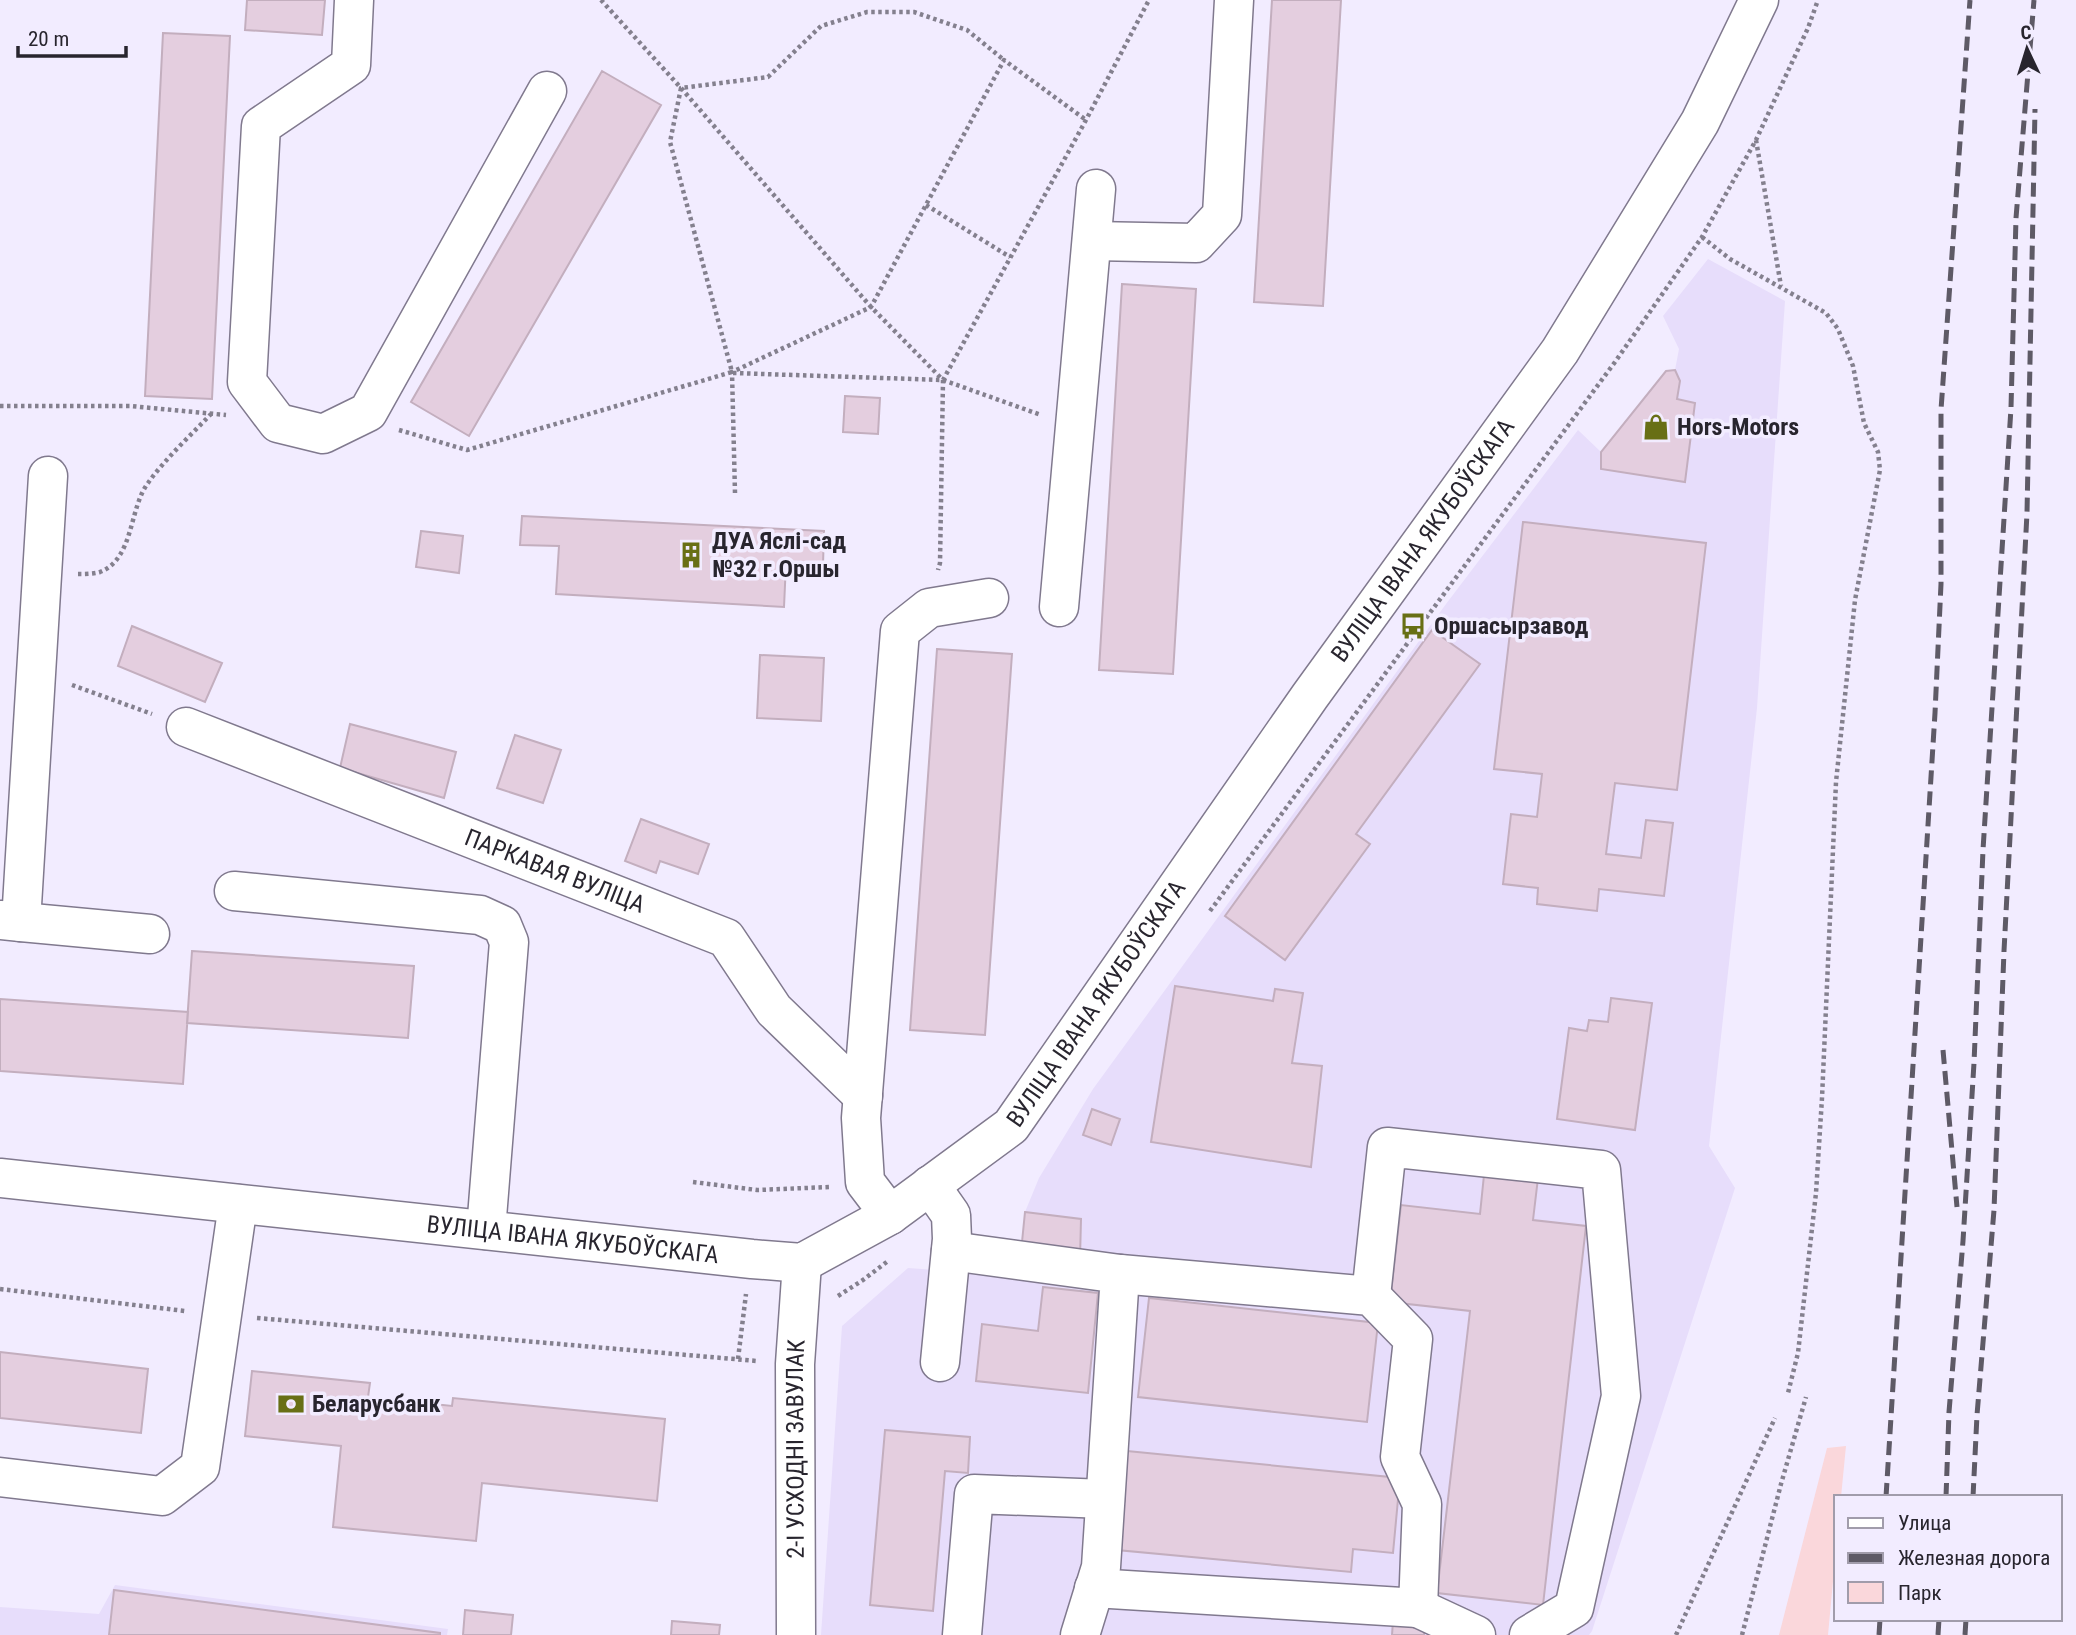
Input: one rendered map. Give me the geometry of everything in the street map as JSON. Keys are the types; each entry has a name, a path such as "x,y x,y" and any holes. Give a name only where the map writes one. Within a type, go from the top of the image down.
{"street":[{"path":"354,0 351,65 261,126 247,382 278,424 323,433 368,412 547,91"},
{"path":"1091,241 1196,243 1222,215 1234,0"},
{"name":"ВУЛІЦА ІВАНА ЯКУБОЎСКАГА","path":"0,1178 802,1263 890,1215 1011,1126 1310,695 1560,351 1700,122 1759,0"},
{"path":"1059,607 1096,189"},
{"path":"48,476 37,672 11,921 150,934"},
{"path":"890,1215 865,1182 861,1118 900,631 929,608 989,598"},
{"name":"ПАРКАВАЯ ВУЛІЦА","path":"186,727 726,938 774,1010 863,1096"},
{"path":"234,891 480,915 502,925 509,942 486,1230"},
{"path":"1371,1296 1387,1147 1601,1170 1621,1396 1574,1608 1529,1635"},
{"path":"930,1185 951,1215 951,1251 940,1362"},
{"path":"0,1477 162,1496 200,1467 238,1204"},
{"path":"951,1251 1120,1275 1371,1296 1413,1339 1400,1457 1423,1504 1418,1608"},
{"name":"2-І УСХОДНІ ЗАВУЛАК","path":"796,1635 795,1364 802,1263"},
{"path":"1080,1635 1101,1567 1120,1275"},
{"path":"962,1635 974,1494 1105,1499"},
{"path":"1094,1588 1418,1608 1476,1635"}],"path":[{"path":"601,0 871,307 943,380"},
{"path":"929,608 940,563 943,380 1149,0"},
{"path":"681,88 768,77 821,26 867,12 914,12 967,30 1086,120"},
{"path":"368,412 393,428 467,450 732,372 871,307 1004,60"},
{"path":"681,88 670,142 732,372 735,493"},
{"path":"1756,139 1781,286"},
{"path":"926,205 1010,257"},
{"path":"1702,237 1730,259 1826,313 1838,329 1853,366 1864,423 1878,452 1880,470 1855,600 1836,782 1816,1193 1798,1353 1788,1393"},
{"path":"732,372 943,380 1075,428"},
{"path":"0,406 130,406 276,420"},
{"path":"42,575 98,573 111,566 128,540 134,514 146,484 211,414"},
{"path":"37,672 186,727"},
{"path":"738,1359 746,1288"},
{"path":"0,1289 222,1315 795,1364"},
{"path":"1742,1635 1806,1397"},
{"path":"1676,1635 1775,1418"}],"shaded area":[{"path":"1708,259 1785,301 1757,708 1709,1146 1735,1188 1592,1631 1589,1635 821,1635 842,1326 908,1268 1019,1276 1025,1212 1039,1178 1093,1089 1446,604 1578,430 1601,452 1601,469 1685,481 1695,403 1677,399 1675,370 1679,349 1663,316"},
{"path":"115,1585 448,1629 447,1635 0,1635 0,1607 99,1614"}],"green space":[{"path":"1846,1446 1841,1495 1834,1495 1834,1570 1828,1635 1779,1635 1827,1448"}],"building":[{"path":"247,0 325,0 322,35 245,30"},
{"path":"1272,0 1341,0 1323,306 1254,302"},
{"path":"163,33 230,36 212,399 145,396"},
{"path":"602,71 661,105 469,436 411,402"},
{"path":"1122,284 1196,289 1173,674 1099,670"},
{"name":"Hors-Motors","path":"1675,370 1680,381 1677,399 1695,403 1685,482 1601,469 1601,452 1666,371"},
{"path":"845,396 880,398 878,434 843,432"},
{"name":"ДУА Яслі-сад №32 г.Оршы","path":"522,516 824,531 823,565 786,563 784,607 556,594 559,546 520,545"},
{"path":"1523,522 1706,543 1677,790 1615,783 1606,854 1641,858 1646,820 1673,823 1664,896 1599,889 1597,911 1537,904 1538,888 1503,884 1511,814 1537,817 1542,774 1494,769"},
{"path":"421,531 463,536 459,573 416,567"},
{"path":"132,626 222,663 205,702 118,666"},
{"path":"1432,630 1480,664 1356,834 1370,844 1285,960 1225,916"},
{"path":"937,649 1012,654 985,1035 910,1030"},
{"path":"760,655 824,658 821,721 757,718"},
{"path":"350,724 456,752 444,798 340,768"},
{"path":"515,735 561,750 543,803 497,788"},
{"path":"641,819 709,844 698,874 660,861 656,873 625,861"},
{"path":"192,951 414,966 408,1038 187,1023"},
{"path":"1175,986 1273,1001 1275,989 1303,993 1292,1063 1322,1066 1311,1167 1151,1142"},
{"path":"1611,998 1652,1003 1635,1130 1557,1119 1569,1028 1587,1031 1589,1020 1608,1022"},
{"path":"0,999 188,1012 183,1084 0,1071"},
{"path":"1092,1109 1120,1119 1111,1145 1083,1135"},
{"path":"1484,1175 1538,1178 1533,1220 1586,1226 1543,1605 1437,1593 1470,1311 1390,1302 1401,1205 1480,1214"},
{"path":"1025,1212 1081,1219 1080,1259 1021,1252"},
{"path":"1043,1287 1098,1293 1088,1393 976,1381 982,1324 1038,1331"},
{"path":"1149,1298 1378,1323 1367,1422 1138,1397"},
{"path":"0,1352 148,1369 141,1433 0,1418"},
{"path":"252,1371 370,1383 368,1397 452,1406 453,1398 665,1419 657,1501 482,1483 476,1541 333,1527 341,1446 245,1436"},
{"path":"885,1430 970,1437 968,1473 945,1471 933,1611 870,1605"},
{"path":"1127,1451 1400,1478 1393,1553 1353,1549 1351,1572 1117,1550"},
{"path":"114,1590 440,1633 440,1635 109,1635"},
{"path":"465,1610 513,1615 511,1635 463,1635"},
{"path":"672,1621 720,1625 719,1635 671,1635"},
{"path":"1393,1621 1424,1623 1424,1635 1392,1635"}],"railway":[{"path":"1886,1495 1935,713 1941,584 1941,410 1970,0"},
{"path":"1946,1495 1949,1412 1974,1063 1983,850 2011,408 2016,218 2034,0"},
{"path":"1973,1495 1994,1210 2004,951 2027,513 2035,109"},
{"path":"1943,1050 1957,1207"},
{"path":"1879,1635 1880,1621"},
{"path":"1938,1635 1939,1621"},
{"path":"1965,1635 1966,1621"}],"place":[{"name":"Hors-Motors","path":"1656,427"},
{"name":"ДУА Яслі-сад №32 г.Оршы","path":"691,555"},
{"name":"Оршасырзавод","path":"1413,626"},
{"name":"Беларусбанк","path":"291,1404"}]}
